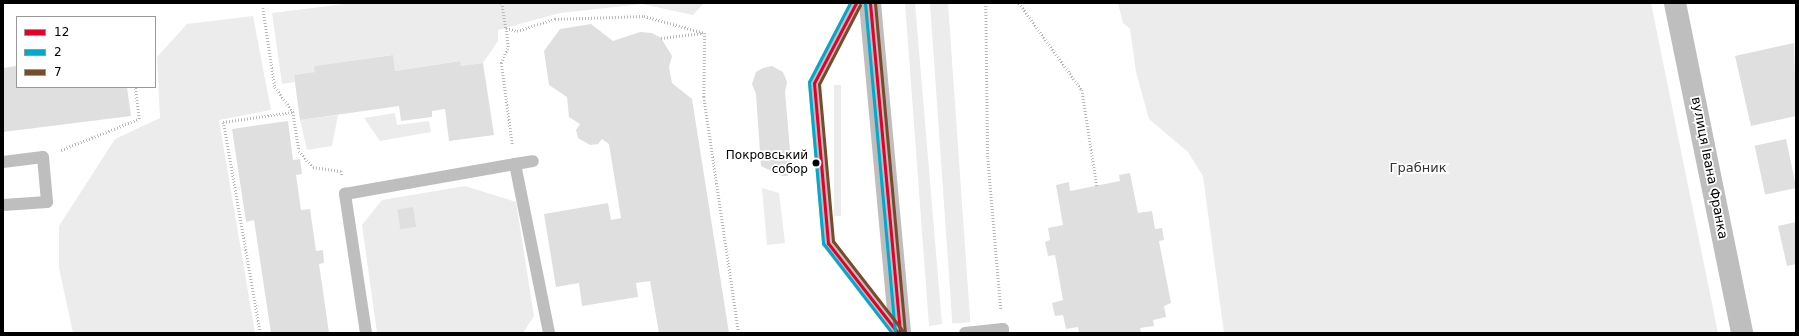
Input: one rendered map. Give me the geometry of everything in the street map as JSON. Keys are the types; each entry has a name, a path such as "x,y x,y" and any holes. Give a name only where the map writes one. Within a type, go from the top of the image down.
{"street":[{"path":"870,3 899,333"},
{"name":"вулиця Івана Франка","path":"1675,3 1742,333"}],"lane":[{"path":"856,3 814,83 828,243 899,333"},
{"path":"3,162 43,157 47,202 3,205"},
{"path":"366,333 345,194 533,161"},
{"path":"515,164 549,333"},
{"path":"965,333 1003,331"}],"path":[{"path":"502,3 508,47 501,63 515,164"},
{"path":"986,3 988,158 1003,331"},
{"path":"1019,3 1082,90 1097,186"},
{"path":"263,8 275,87 293,112 299,151 313,166 341,171 345,194"},
{"path":"506,28 517,31 555,19 644,16 705,33"},
{"path":"661,38 705,33"},
{"path":"705,33 704,97 739,333"},
{"path":"43,157 138,119 135,88"},
{"path":"260,333 223,122 293,112"}],"green space":[{"path":"353,3 704,3 693,15 642,4 560,13 498,30 498,41 483,63 461,66 459,61 395,71 392,55 315,66 315,72 294,75 295,82 282,84 272,13"},
{"path":"905,3 915,3 942,324 929,326"},
{"path":"948,3 970,322 952,323 930,4"},
{"name":"Грабник","path":"1118,3 1651,3 1718,333 1224,333 1203,176 1188,152 1149,119 1136,72 1130,29 1123,23"},
{"path":"253,16 271,110 219,120 255,333 73,333 59,268 59,226 115,139 160,118 157,57 187,24"},
{"path":"834,85 841,85 841,216 834,216"},
{"path":"395,113 397,125 429,121 431,132 380,141 364,118"},
{"path":"338,115 332,146 307,150 300,120"},
{"path":"465,186 516,202 534,316 523,333 377,333 362,225 382,200"},
{"path":"762,188 779,193 785,243 767,245"}],"building":[{"path":"591,24 613,41 640,32 652,33 661,38 672,56 669,67 672,83 692,99 729,333 659,333 650,281 636,283 638,297 582,306 579,283 556,287 544,214 608,203 611,220 621,218 609,144 602,139 598,144 590,145 578,138 576,130 580,124 569,117 567,97 549,85 544,51 560,29"},
{"path":"1794,43 1796,116 1751,126 1735,56"},
{"path":"393,55 395,71 460,61 461,66 483,63 494,135 449,141 445,109 432,111 432,117 401,121 399,106 300,120 294,75 315,72 314,66"},
{"path":"16,66 16,88 127,88 131,116 3,132 3,68"},
{"path":"772,66 783,72 787,82 785,92 792,173 787,176 782,176 761,166 756,94 752,84 756,72 763,68"},
{"path":"288,121 293,160 300,159 302,174 296,175 301,210 310,209 316,251 323,250 324,263 319,264 329,333 271,333 254,220 246,222 232,129"},
{"path":"1786,139 1796,188 1765,195 1755,146"},
{"path":"1130,173 1138,213 1152,211 1155,229 1162,228 1164,240 1159,241 1171,303 1164,306 1166,317 1153,320 1154,326 1140,328 1141,333 1079,333 1078,327 1066,329 1063,315 1055,316 1052,303 1063,300 1055,255 1048,256 1045,242 1050,240 1048,228 1063,225 1056,185 1069,182 1070,191 1120,181 1119,175"},
{"path":"413,207 416,227 400,229 397,210"},
{"path":"1796,222 1796,264 1787,266 1778,226"}],"transit line":[{"name":"2","path":"850,3 809,82 823,243 892,333"},
{"name":"12","path":"856,3 814,83 828,243 898,333"},
{"name":"2","path":"865,3 895,333"},
{"name":"12","path":"870,3 900,333"},
{"name":"7","path":"875,3 905,333"},
{"name":"7","path":"860,5 819,84 833,241 902,330"}],"place":[{"name":"Покровський собор","path":"816,163"}]}
